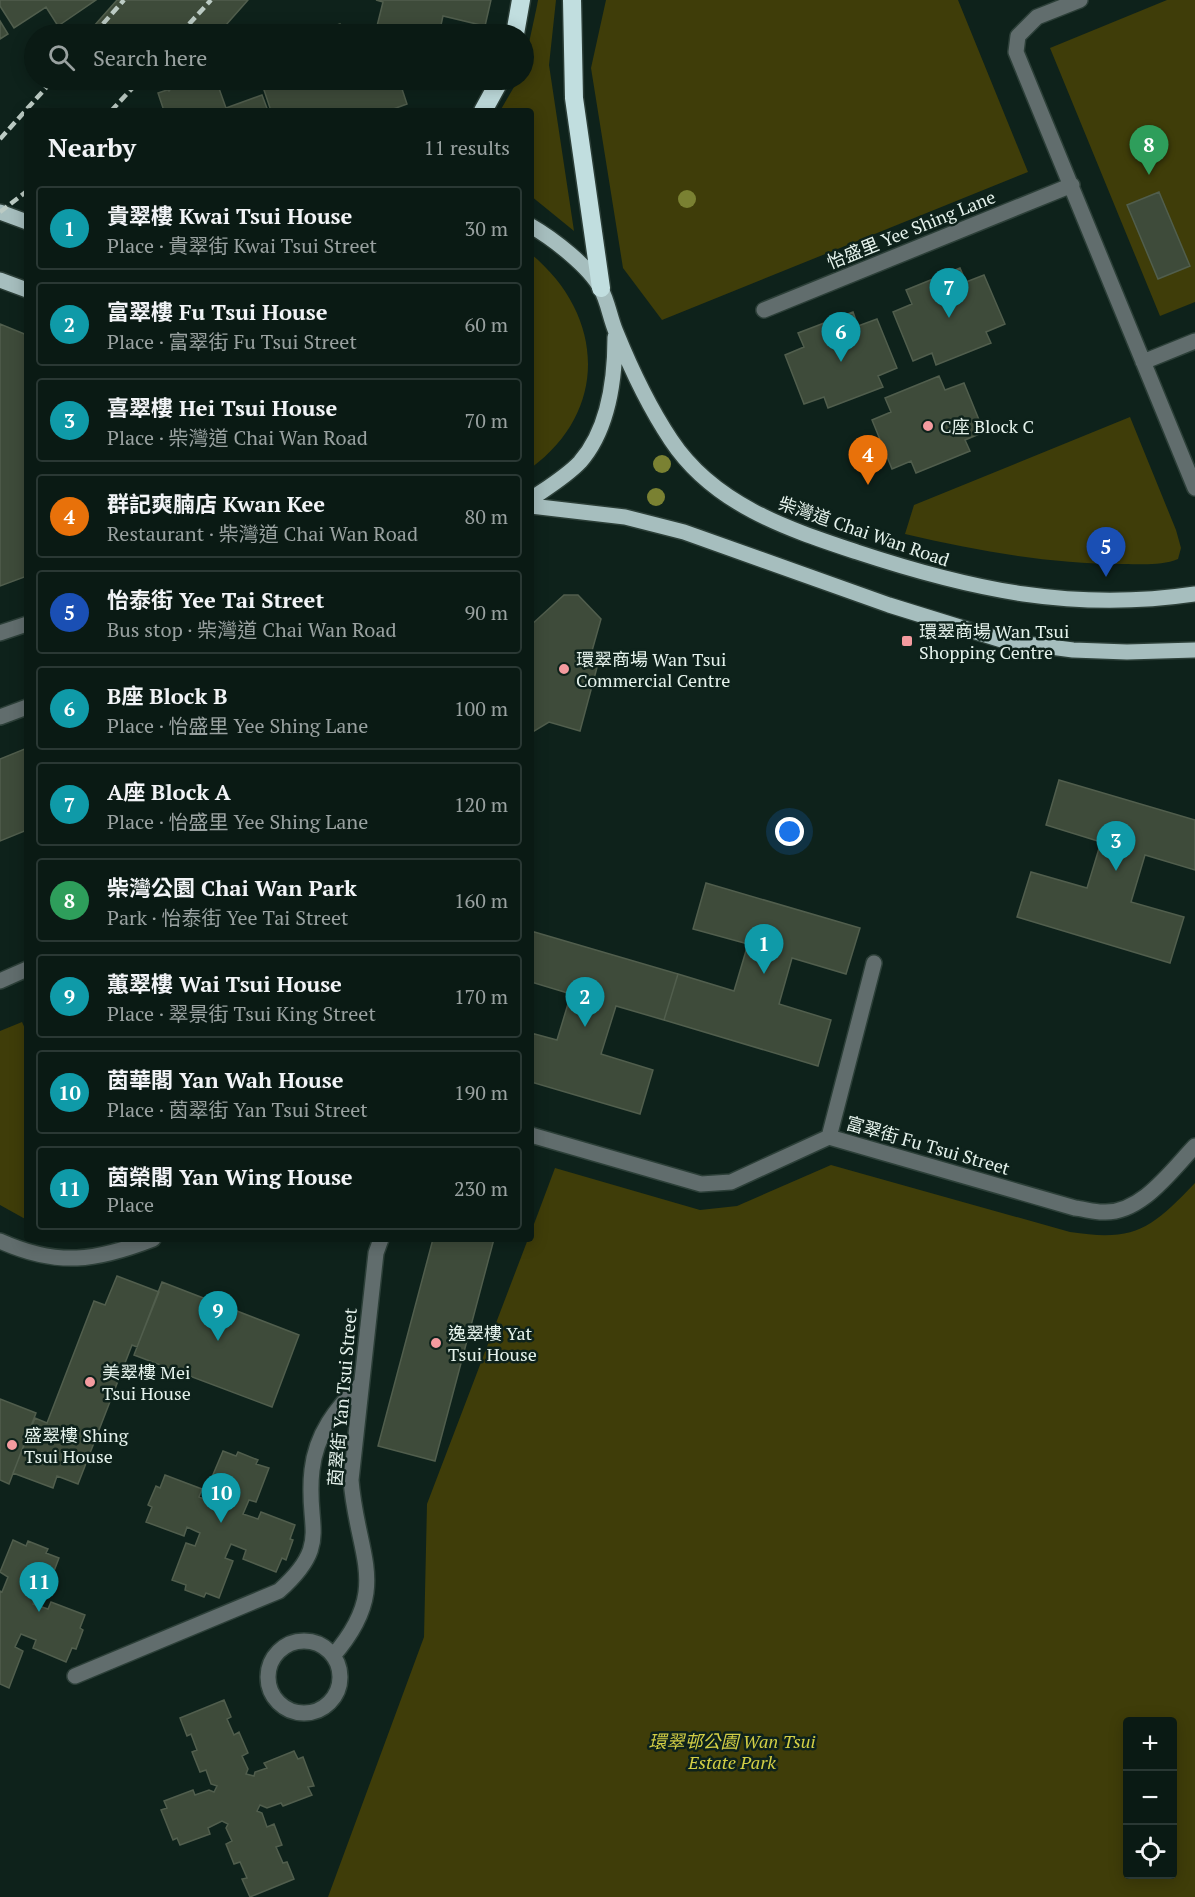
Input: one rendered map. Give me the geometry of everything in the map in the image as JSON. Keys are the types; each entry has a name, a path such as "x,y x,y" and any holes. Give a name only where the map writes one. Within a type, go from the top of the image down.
{"highway":[{"path":"517,24 521,0"},
{"path":"572,0 574,98 601,288"},
{"path":"485,108 495,90"}],"main road":[{"path":"0,212 24,221"},
{"name":"柴灣道 Chai Wan Road","path":"534,228 557,241 601,288 615,331 657,417 674,443 718,488 742,507 771,521 930,576 995,591 1084,600 1166,599 1195,594"},
{"path":"0,280 24,289"},
{"name":"柴灣道 Chai Wan Road","path":"534,497 580,462 593,440 609,402 615,369 615,331"},
{"path":"534,506 625,517 684,532 889,605 1005,641 1073,650 1128,652 1195,650"}],"street":[{"path":"1080,0 1031,23 1018,36 1016,52 1195,488"},
{"name":"怡盛里 Yee Shing Lane","path":"764,310 1072,185"},
{"path":"1143,362 1195,341"},
{"path":"0,633 24,625"},
{"path":"0,717 24,708"},
{"path":"829,1137 874,963"},
{"path":"0,981 24,970"},
{"name":"富翠街 Fu Tsui Street","path":"534,1136 701,1184 731,1182 829,1137 1075,1208 1105,1212 1134,1205 1157,1186 1195,1146"},
{"path":"0,1241 26,1253 58,1259 91,1259 144,1242"},
{"name":"茵翠街 Yan Tsui Street","path":"333,1656 353,1633 365,1605 368,1575 353,1513 351,1480 376,1253 380,1242"},
{"path":"75,1676 279,1591 298,1574 310,1553 315,1528 312,1469 320,1437 337,1408 361,1384"},
{"path":"313,1642 324,1647 333,1656 338,1666 338,1688 325,1706 315,1711 293,1711 275,1698 269,1681 271,1662 278,1652 288,1645 313,1642"}],"green space":[{"path":"538,0 556,0 549,65 574,231 534,198 534,108 502,108 512,90 534,90 533,24"},
{"path":"606,0 958,0 1028,172 662,320 623,268 591,68"},
{"path":"1167,0 1195,0 1195,302 1160,316 1050,48"},
{"path":"534,257 555,278 573,305 584,333 588,362 585,391 575,419 557,445 534,465"},
{"path":"1130,417 1176,530 1181,548 1178,559 1151,564 1068,562 986,551 905,534 914,505"},
{"path":"22,1022 24,1026 24,1218 0,1205 0,1031"},
{"name":"環翠邨公園 Wan Tsui Estate Park","path":"831,1165 1070,1232 1092,1235 1127,1233 1140,1229 1166,1211 1195,1183 1195,1897 328,1897 424,1637 427,1504 527,1242 534,1242 534,1224 555,1168 700,1210 737,1206"}],"building":[{"path":"0,0 96,0 61,24 57,24 46,7 14,28 0,6"},
{"path":"117,0 248,0 227,24 96,24"},
{"path":"376,0 491,0 485,24 443,16 441,24 378,24 383,2"},
{"path":"0,21 8,34 0,39"},
{"path":"167,90 220,90 226,108 163,108 158,93"},
{"path":"264,90 402,90 407,104 396,108 270,108"},
{"path":"262,95 267,108 226,108"},
{"path":"1159,192 1190,266 1158,279 1127,205"},
{"path":"960,268 966,282 984,275 1005,324 986,332 991,343 936,365 932,353 913,361 893,312 912,304 906,290"},
{"path":"853,312 858,326 877,319 897,368 878,376 883,387 828,408 824,397 804,404 785,355 804,347 798,333"},
{"path":"0,324 24,334 24,577 0,586"},
{"name":"C座 Block C","path":"939,376 945,390 964,383 984,432 965,440 970,451 916,473 911,461 892,469 872,420 891,412 885,398"},
{"name":"環翠商場 Wan Tsui Commercial Centre","path":"564,595 578,595 601,619 590,658 599,660 580,731 549,722 534,731 534,622"},
{"path":"24,749 24,831 0,841 0,759"},
{"path":"1059,780 1195,820 1195,870 1145,855 1131,902 1184,917 1170,963 1017,917 1031,872 1087,888 1101,842 1046,825"},
{"path":"706,883 860,928 846,974 792,958 779,1004 831,1020 818,1066 664,1020 678,974 734,991 748,944 693,929"},
{"path":"534,932 678,974 664,1020 616,1006 601,1054 653,1070 640,1114 534,1083 534,1034 557,1040 571,994 534,983"},
{"name":"逸翠樓 Yat Tsui House","path":"432,1242 493,1242 435,1461 378,1446"},
{"name":"美翠樓 Mei Tsui House","path":"117,1276 159,1292 137,1347 132,1345 78,1484 57,1476 53,1488 13,1473 35,1418 47,1423 94,1301 105,1305"},
{"path":"162,1282 299,1335 272,1407 134,1355"},
{"name":"盛翠樓 Shing Tsui House","path":"0,1399 36,1413 9,1484 0,1480"},
{"path":"223,1451 236,1456 238,1452 258,1460 256,1464 269,1468 256,1502 249,1500 243,1514 258,1519 261,1512 295,1525 286,1560 282,1558 276,1572 243,1559 246,1550 231,1544 225,1558 233,1561 219,1598 206,1593 204,1597 185,1590 186,1585 172,1580 186,1543 195,1546 200,1533 187,1527 184,1536 146,1522 152,1507 148,1505 156,1486 160,1488 165,1475 202,1489 199,1497 212,1502 218,1488 209,1484"},
{"path":"13,1540 26,1546 28,1541 48,1549 46,1553 59,1558 46,1592 39,1589 33,1604 48,1609 51,1602 85,1615 80,1628 83,1630 76,1649 72,1648 66,1662 33,1648 36,1640 21,1634 15,1647 23,1651 9,1688 0,1684 0,1591 2,1592 8,1577 0,1572"},
{"path":"224,1700 231,1717 227,1719 234,1735 239,1732 248,1753 242,1756 248,1769 246,1774 254,1776 255,1772 267,1768 264,1763 294,1751 298,1759 303,1757 314,1786 308,1787 312,1795 283,1806 281,1803 267,1808 260,1805 257,1811 262,1813 267,1827 274,1824 282,1845 276,1847 283,1863 287,1862 294,1879 250,1897 242,1879 247,1878 240,1862 234,1864 226,1844 232,1841 226,1828 228,1824 222,1821 208,1828 210,1834 180,1845 177,1838 173,1840 161,1810 167,1808 164,1801 193,1790 195,1795 209,1790 214,1792 217,1786 211,1784 206,1770 200,1772 192,1752 197,1750 191,1734 187,1736 180,1718"}],"railway":[{"path":"103,24 124,0"},
{"path":"189,24 211,0"},
{"path":"28,108 44,90"},
{"path":"114,108 131,90"},
{"path":"0,139 24,112"},
{"path":"0,212 24,193"}],"place":[{"name":"柴灣公園 Chai Wan Park","path":"1149,175"},
{"name":"A座 Block A","path":"949,318"},
{"name":"B座 Block B","path":"841,362"},
{"name":"C座 Block C","path":"928,426"},
{"name":"群記爽腩店 Kwan Kee","path":"868,485"},
{"name":"怡泰街 Yee Tai Street","path":"1106,577"},
{"name":"環翠商場 Wan Tsui Shopping Centre","path":"907,641"},
{"name":"環翠商場 Wan Tsui Commercial Centre","path":"564,669"},
{"name":"喜翠樓 Hei Tsui House","path":"1116,871"},
{"name":"貴翠樓 Kwai Tsui House","path":"764,974"},
{"name":"富翠樓 Fu Tsui House","path":"585,1027"},
{"name":"蕙翠樓 Wai Tsui House","path":"218,1341"},
{"name":"逸翠樓 Yat Tsui House","path":"436,1343"},
{"name":"美翠樓 Mei Tsui House","path":"90,1382"},
{"name":"盛翠樓 Shing Tsui House","path":"12,1445"},
{"name":"茵華閣 Yan Wah House","path":"221,1523"},
{"name":"茵榮閣 Yan Wing House","path":"39,1612"}]}
